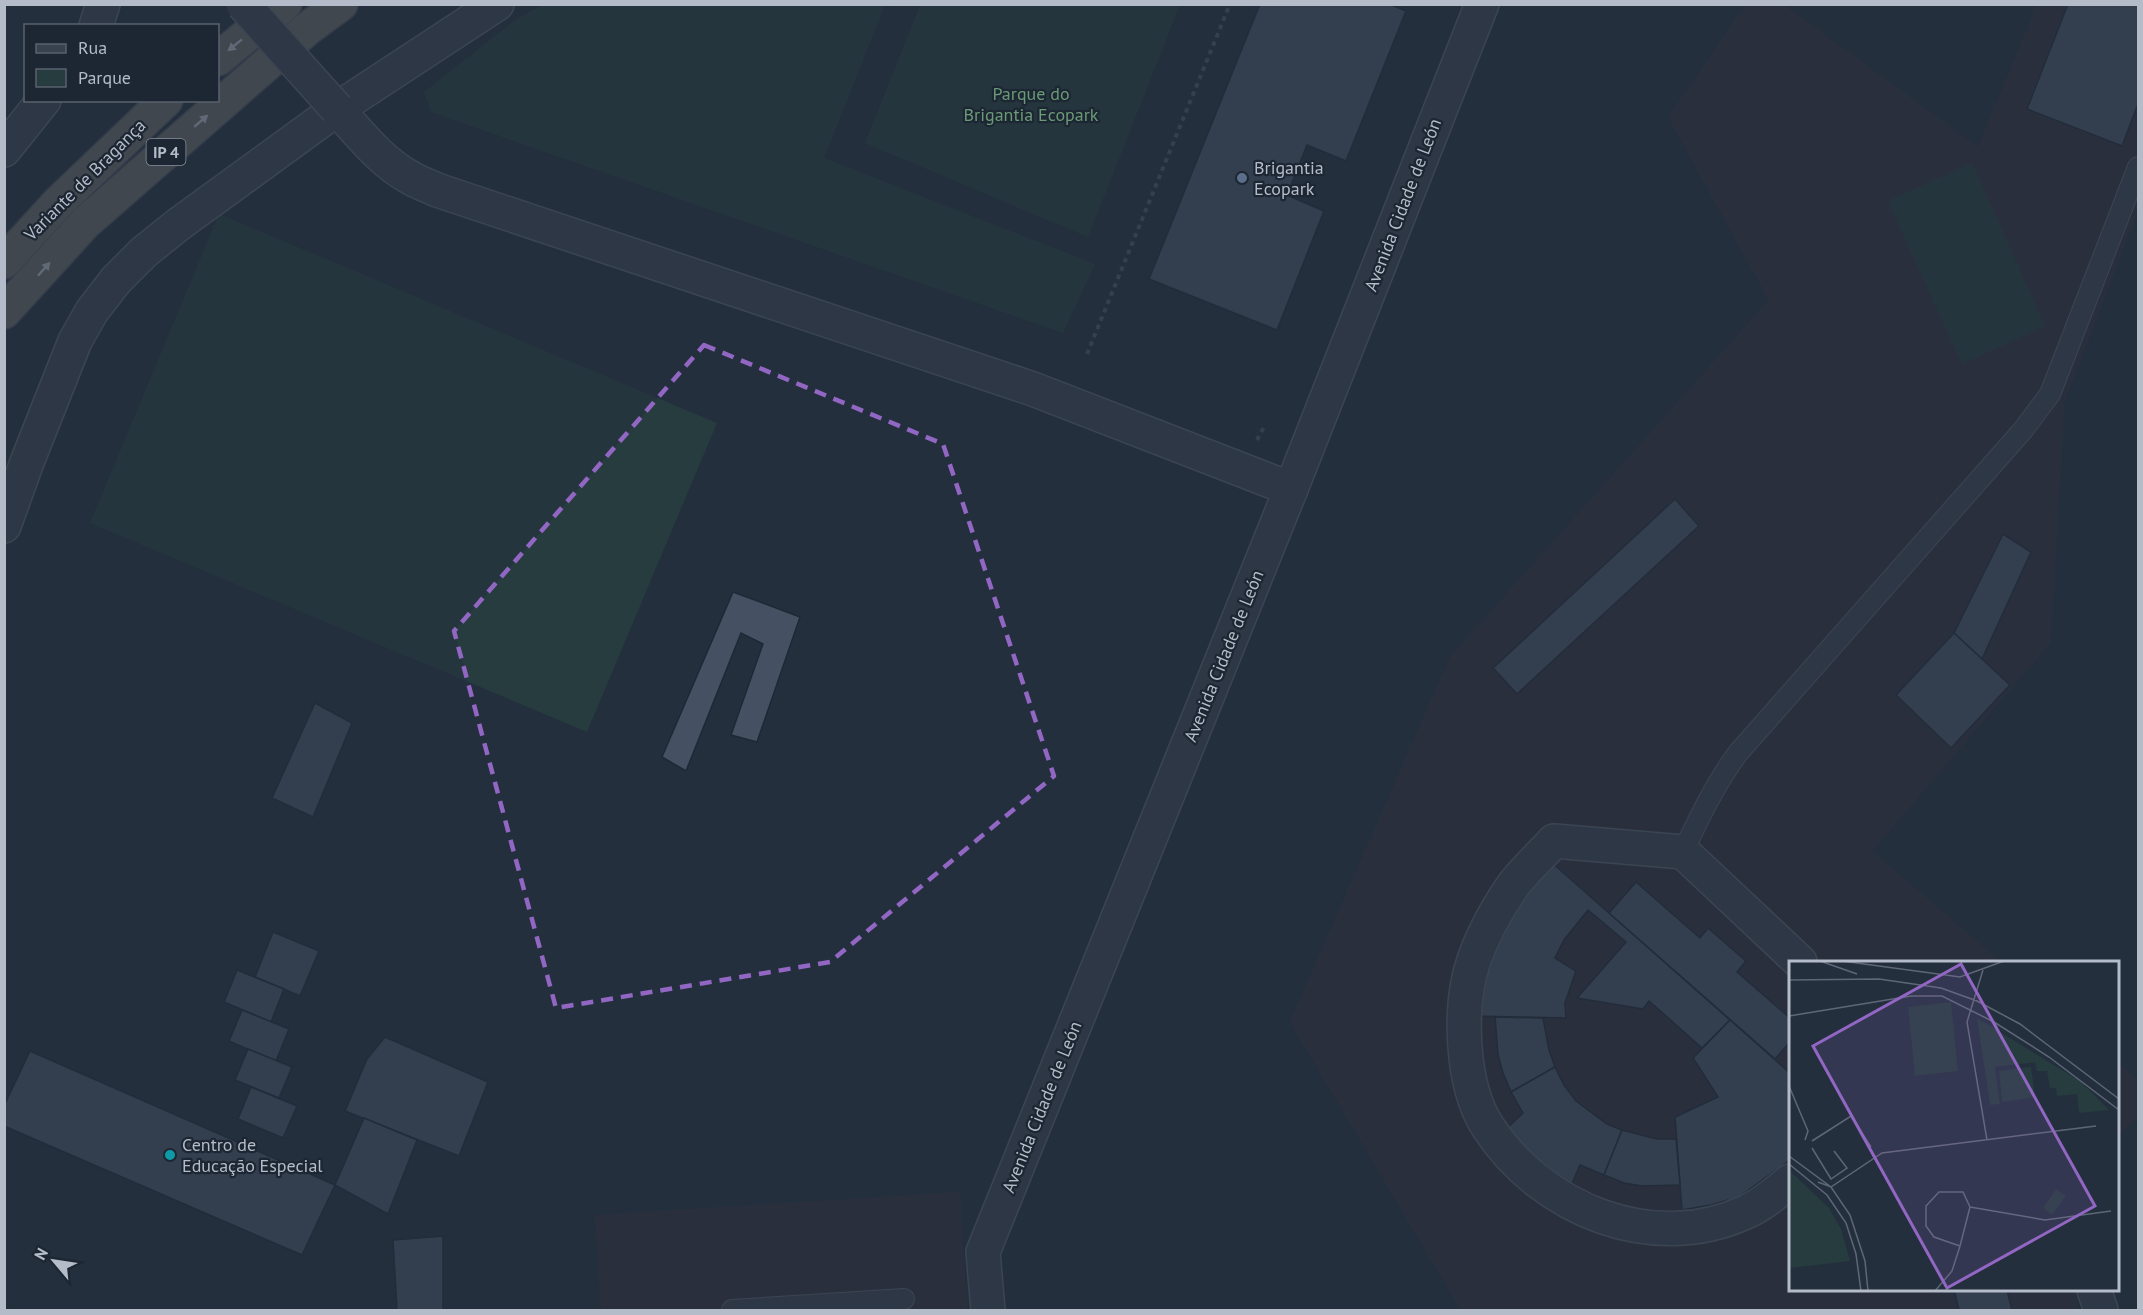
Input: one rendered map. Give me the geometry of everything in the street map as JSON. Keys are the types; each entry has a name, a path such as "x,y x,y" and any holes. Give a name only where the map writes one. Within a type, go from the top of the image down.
{"highway":[{"path":"219,58 285,4"},
{"name":"Variante de Bragança","path":"4,312 85,222 307,29 341,4"},
{"name":"Variante de Bragança","path":"4,262 59,202 164,102"}],"street":[{"path":"97,24 103,4"},
{"path":"243,4 378,153 411,179 437,190 1022,386 1291,489"},
{"path":"4,526 75,341 92,310 116,280 144,252 179,224 337,109 497,4"},
{"name":"Avenida Cidade de León","path":"988,1311 984,1252 1291,489 1482,4"},
{"path":"4,150 42,102"},
{"path":"1789,1183 1748,1212 1721,1222 1677,1228 1646,1227 1609,1220 1573,1205 1540,1183 1509,1153 1487,1126 1475,1095 1464,1046 1465,1006 1473,961 1490,924 1515,884 1554,841 1683,852 1798,961"},
{"path":"2094,1291 2101,1311"}],"lane":[{"path":"1683,852 1712,792 1738,753 2023,430 2050,394 2139,167"},
{"path":"732,1311 904,1299"}],"path":[{"path":"1087,354 1230,4"}],"highlighted area":[{"path":"704,345 943,444 1054,776 830,962 556,1008 454,631"}],"shaded area":[{"path":"1746,5 1784,5 1978,147 2037,5 2138,5 2138,211 2064,404 2051,642 1872,851 2000,961 1789,961 1789,1291 2076,1291 2078,1310 1461,1310 1290,1022 1450,657 1769,300 1668,117"},
{"path":"2119,1064 2138,1081 2138,1116 2119,1135"},
{"path":"960,1192 967,1310 601,1310 595,1215"}],"green space":[{"path":"544,4 885,5 824,158 1095,264 1063,333 431,112 424,92 518,18"},
{"name":"Parque do Brigantia Ecopark","path":"920,5 1180,5 1088,237 865,143"},
{"path":"1972,163 2045,326 1962,364 1888,201"},
{"path":"219,214 717,423 587,732 90,523"}],"building":[{"name":"Brigantia Ecopark","path":"1260,4 1389,4 1406,11 1346,161 1307,145 1287,195 1324,211 1277,330 1149,279"},
{"path":"2068,4 2138,4 2138,104 2122,146 2027,109"},
{"path":"1675,499 1699,526 1517,694 1493,668"},
{"path":"2003,534 2031,552 1982,659 1954,633"},
{"path":"733,592 800,617 757,742 731,735 763,644 741,633 686,771 662,757"},
{"path":"1954,633 2010,685 1951,748 1896,695"},
{"path":"315,703 352,723 313,817 272,798"},
{"path":"1549,860 1730,1020 1702,1048 1649,1001 1643,1009 1577,998 1626,942 1588,910 1564,940 1555,958 1576,971 1565,1003 1566,1018 1472,1016 1507,910"},
{"path":"1636,882 1700,938 1708,928 1746,961 1737,972 1789,1017 1789,1043 1775,1059 1609,913"},
{"path":"273,932 319,951 300,996 255,977"},
{"path":"237,970 284,989 271,1022 224,1002"},
{"path":"242,1010 289,1029 276,1061 229,1041"},
{"path":"1495,1017 1543,1018 1555,1067 1511,1092 1498,1055"},
{"path":"1730,1020 1789,1072 1789,1161 1739,1197 1682,1210 1675,1117 1718,1097 1693,1058"},
{"path":"385,1037 488,1082 459,1156 345,1111 367,1059"},
{"path":"248,1049 292,1067 279,1098 235,1080"},
{"name":"Centro de Educação Especial","path":"30,1051 335,1185 302,1255 4,1126 4,1106"},
{"path":"1555,1067 1564,1085 1576,1101 1607,1124 1622,1130 1604,1175 1580,1165 1571,1186 1518,1145 1506,1129 1523,1113 1511,1092"},
{"path":"251,1087 297,1106 283,1138 238,1119"},
{"path":"364,1118 417,1140 388,1214 335,1185"},
{"path":"1622,1130 1657,1139 1676,1139 1680,1185 1642,1186 1624,1183 1604,1175"},
{"path":"443,1236 443,1310 397,1310 393,1240"},
{"path":"1954,1291 2007,1291 2012,1310 1959,1310"}],"place":[{"name":"Brigantia Ecopark","path":"1242,178"},
{"name":"Centro de Educação Especial","path":"170,1155"}]}
